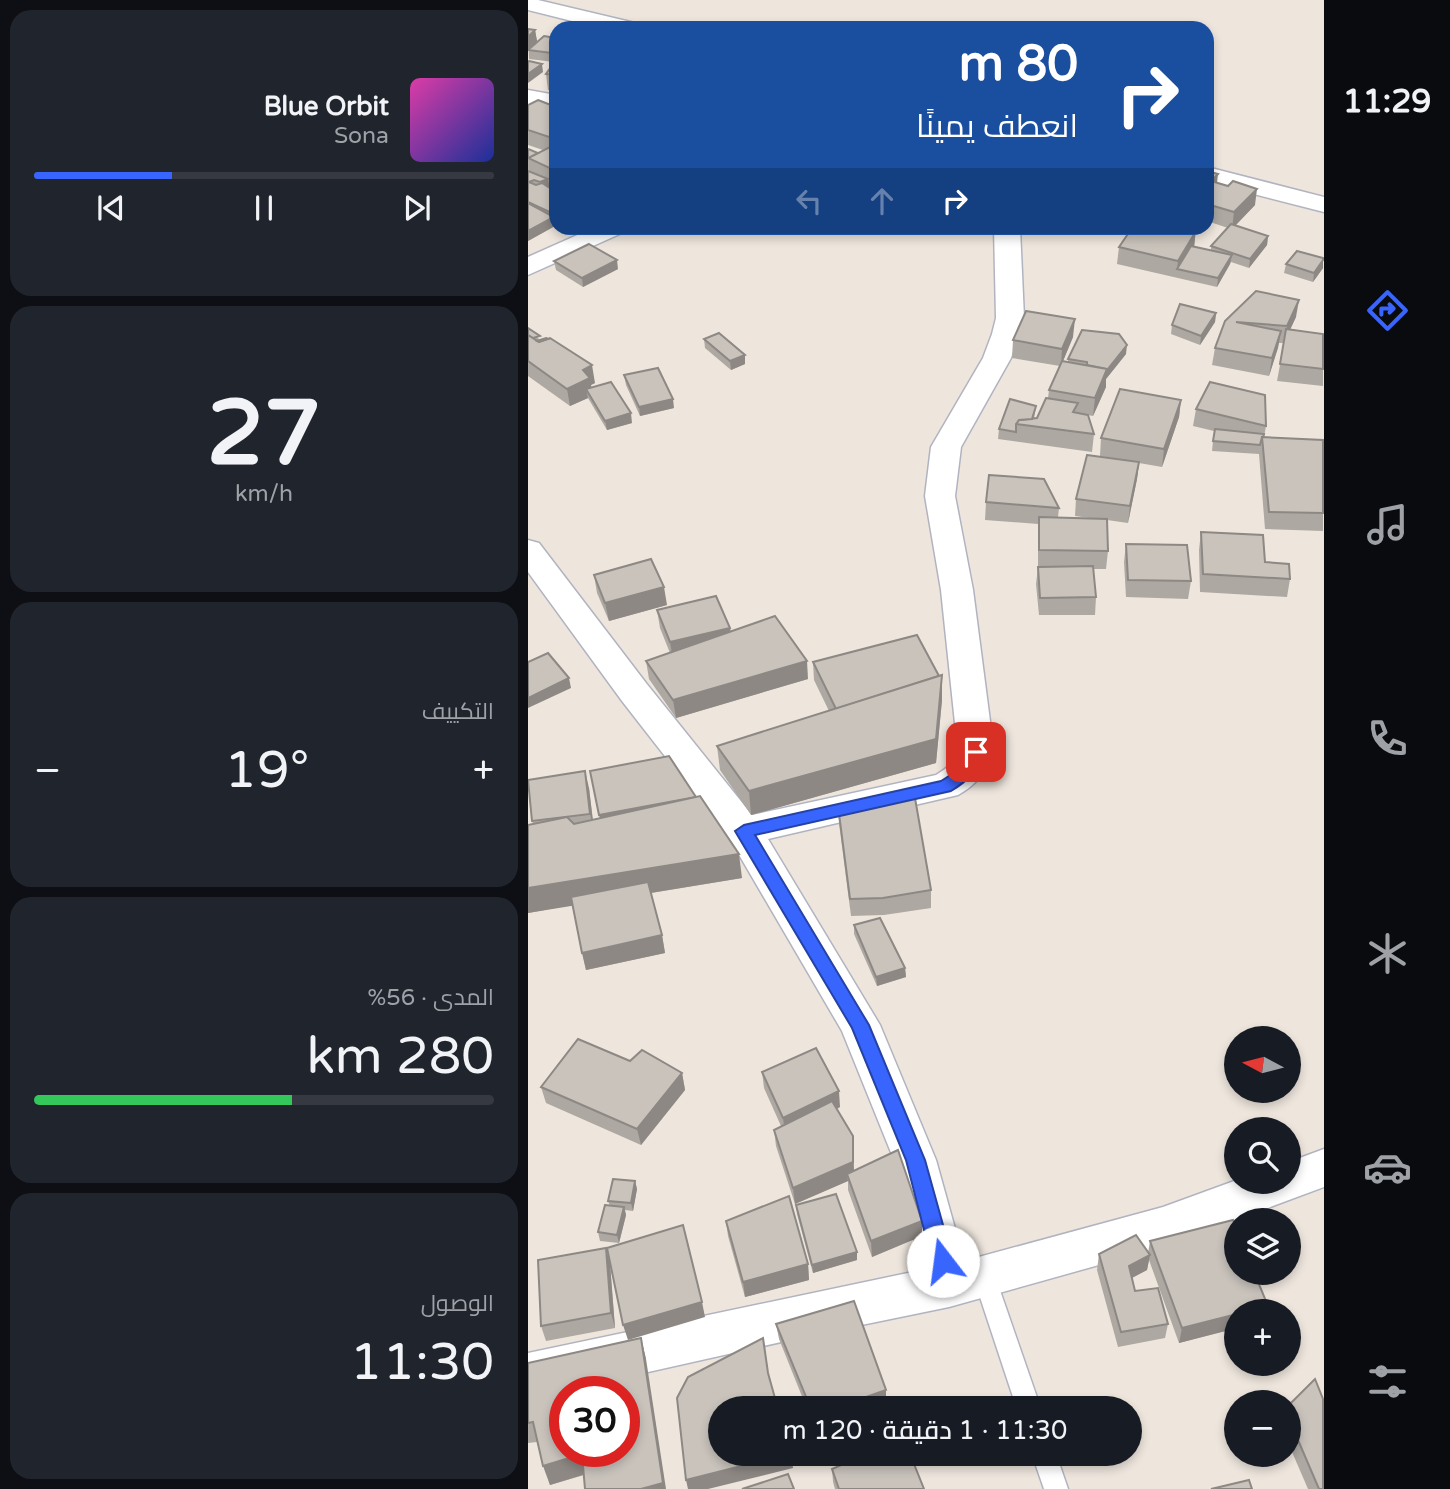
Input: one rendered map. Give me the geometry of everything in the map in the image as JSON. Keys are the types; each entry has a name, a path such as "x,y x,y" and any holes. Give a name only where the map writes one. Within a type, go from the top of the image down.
{"street":[{"path":"528,4 598,21"},
{"path":"528,97 549,101"},
{"path":"1214,176 1324,205"},
{"path":"528,267 598,235"},
{"path":"744,831 945,786 961,777 971,767 976,752 957,590 940,496 946,447 998,358 1006,334 1010,318 1007,235"},
{"path":"528,550 744,831 860,1025 966,1281"},
{"path":"1301,1176 1324,1168"},
{"path":"528,1376 966,1281 1163,1227 1253,1194"}],"lane":[{"path":"966,1281 1022,1396"},
{"path":"1048,1466 1056,1489"}],"building":[{"path":"544,36 549,37 549,53 528,50"},
{"path":"529,61 542,64 528,74"},
{"path":"538,100 549,104 549,137 528,130 528,105"},
{"path":"549,148 549,168 528,158"},
{"path":"528,149 538,153 528,158"},
{"path":"528,171 548,179 529,182 536,185 542,183 549,188 549,212 528,202"},
{"path":"1233,181 1257,189 1234,212 1214,206 1214,182 1228,186"},
{"path":"528,203 549,214 549,220 528,231"},
{"path":"1231,224 1268,236 1250,259 1211,246"},
{"path":"1127,235 1194,235 1178,261 1119,247"},
{"path":"589,244 617,260 582,278 554,261"},
{"path":"1191,246 1232,255 1218,278 1177,269"},
{"path":"1297,251 1323,258 1314,273 1286,264"},
{"path":"1256,291 1299,300 1287,326 1236,322 1281,331 1272,358 1215,348 1225,321"},
{"path":"1180,304 1216,313 1201,336 1172,325"},
{"path":"1026,311 1075,319 1062,349 1013,340"},
{"path":"528,328 540,336 533,338 528,335"},
{"path":"1286,329 1323,334 1323,369 1280,364"},
{"path":"1082,330 1119,334 1127,345 1107,370 1087,365 1087,362 1068,359"},
{"path":"719,333 745,355 730,361 704,339"},
{"path":"528,335 539,342 550,338 592,365 583,370 590,378 567,389 528,361"},
{"path":"1062,361 1107,369 1095,398 1049,390"},
{"path":"658,368 673,399 639,407 624,375"},
{"path":"611,382 631,413 605,421 586,389"},
{"path":"1210,382 1265,395 1266,426 1196,409"},
{"path":"1120,389 1181,400 1164,449 1101,438"},
{"path":"1046,398 1078,403 1073,412 1088,415 1094,434 1016,424 1019,420 1037,418"},
{"path":"1010,399 1036,406 1032,419 1019,420 1016,432 999,429"},
{"path":"1215,429 1264,434 1260,445 1213,441"},
{"path":"1262,437 1323,440 1323,513 1269,512"},
{"path":"1087,455 1139,462 1130,506 1076,499"},
{"path":"989,475 1044,479 1059,508 986,502"},
{"path":"1039,517 1107,519 1108,551 1039,550"},
{"path":"1201,532 1263,535 1265,562 1289,564 1290,579 1203,574"},
{"path":"1126,544 1187,545 1191,581 1128,580"},
{"path":"651,559 664,587 605,603 594,575"},
{"path":"1093,566 1096,597 1040,598 1038,567"},
{"path":"716,596 730,628 670,642 657,610"},
{"path":"775,616 807,661 673,700 646,661"},
{"path":"917,635 939,676 836,709 813,662"},
{"path":"548,653 569,678 528,698 528,662"},
{"path":"942,675 936,739 749,791 717,746"},
{"path":"669,756 696,797 599,815 590,771"},
{"path":"585,771 590,814 532,821 528,780"},
{"path":"700,796 739,854 528,888 528,825 567,817 574,824"},
{"path":"915,798 931,890 883,898 850,899 838,806"},
{"path":"648,882 662,935 582,953 571,897"},
{"path":"880,918 905,968 876,977 854,925"},
{"path":"578,1039 630,1061 642,1050 682,1073 637,1129 541,1087"},
{"path":"816,1048 839,1091 783,1118 762,1072"},
{"path":"832,1101 853,1136 853,1162 793,1188 774,1130"},
{"path":"898,1150 922,1221 871,1241 847,1174"},
{"path":"613,1179 635,1181 631,1203 608,1201"},
{"path":"836,1194 857,1252 812,1265 796,1205"},
{"path":"789,1196 808,1264 743,1282 726,1221"},
{"path":"605,1205 624,1207 617,1235 598,1232"},
{"path":"1224,1222 1224,1285 1259,1285 1265,1299 1224,1299 1224,1317 1182,1328 1150,1241"},
{"path":"683,1225 702,1302 623,1325 607,1248"},
{"path":"1136,1235 1150,1255 1129,1266 1135,1291 1158,1288 1168,1324 1121,1332 1099,1254"},
{"path":"606,1248 611,1313 541,1326 538,1260"},
{"path":"854,1301 886,1390 869,1396 806,1396 776,1324"},
{"path":"641,1338 663,1483 641,1489 585,1489 583,1467 640,1467 640,1376 549,1376 549,1464 543,1466 533,1422 528,1423 528,1363"},
{"path":"763,1338 774,1396 708,1396 708,1466 741,1466 686,1480 677,1398 688,1377"},
{"path":"1315,1379 1323,1399 1323,1489 1319,1489 1301,1447 1301,1393"},
{"path":"839,1466 915,1466 924,1489 839,1489 832,1469"},
{"path":"788,1474 794,1489 742,1489"},
{"path":"1249,1480 1252,1489 1211,1489"}],"route":[{"path":"943,1261 915,1160 860,1025 744,831 945,786 961,777 971,767 976,752"}]}
